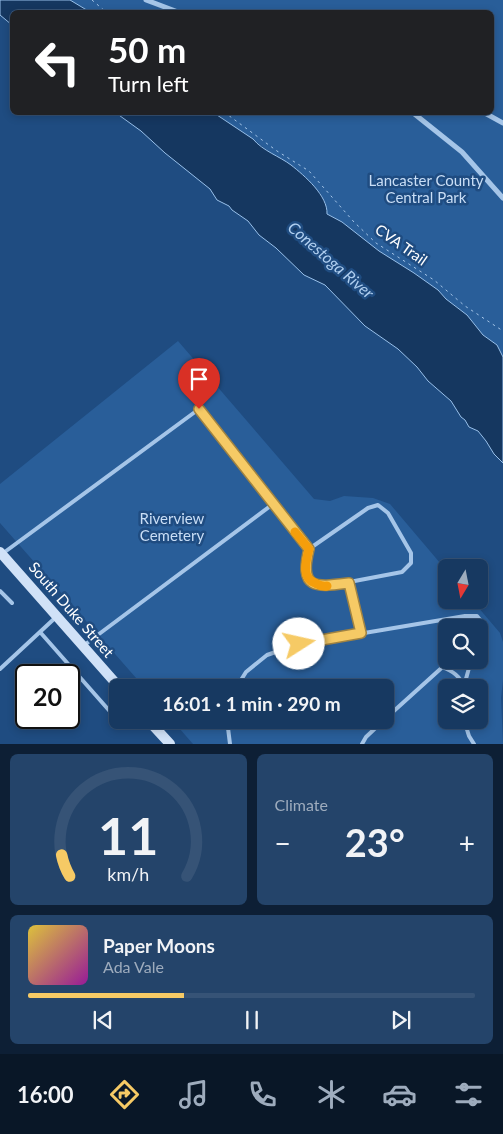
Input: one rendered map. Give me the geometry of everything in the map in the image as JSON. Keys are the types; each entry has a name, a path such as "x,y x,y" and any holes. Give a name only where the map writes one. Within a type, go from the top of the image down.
{"main road":[{"name":"South Duke Street","path":"1,553 112,679"},
{"path":"156,729 170,744"}],"street":[{"path":"146,0 173,10"},
{"path":"416,115 462,152 503,198"},
{"path":"488,115 503,123"}],"lane":[{"path":"1,553 199,409 309,549"},
{"path":"84,646 274,504"},
{"path":"378,505 388,513 411,553 411,563 402,572 323,587 311,582 305,572 309,549 368,508 378,505"},
{"path":"349,583 361,633"},
{"path":"0,591 12,603"},
{"path":"0,669 57,616"},
{"path":"447,619 477,616 480,619"},
{"path":"242,679 246,672 267,655 299,644 438,620"},
{"path":"40,632 109,710"},
{"path":"394,711 440,669"},
{"path":"446,669 457,675 460,679"},
{"path":"228,729 230,744"},
{"path":"362,744 374,729"},
{"path":"467,729 474,744"}],"path":[{"path":"92,0 104,10"},
{"name":"CVA Trail","path":"228,115 277,151 310,172 354,222 376,243 434,280 465,306 503,331"}],"green space":[{"name":"Lancaster County Central Park","path":"70,0 503,0 503,357 497,345 483,335 467,315 446,299 438,290 379,251 342,222 327,214 325,202 320,192 253,139 217,115 494,115 494,10 87,10"},
{"name":"Riverview Cemetery","path":"178,341 314,499 330,501 344,496 373,498 390,504 438,561 438,609 480,609 500,633 503,642 501,698 503,744 193,744 180,729 394,729 394,679 137,679 0,523 0,484"}],"water":[{"path":"0,0 70,0 87,10 10,10 10,23 0,15"},
{"name":"Conestoga River","path":"119,115 217,115 303,175 320,193 324,200 327,214 342,222 379,251 438,290 446,299 467,315 483,335 497,345 503,357 503,463 494,454 478,431 469,427 451,401 428,381 417,367 398,349 365,326 325,285 304,275 276,248 259,235 248,221 229,206 217,200 210,189 141,131"}],"slow traffic":[{"path":"295,532 309,549 305,572 311,582 323,587 327,586"}],"route":[{"path":"199,409 309,549 305,572 311,582 323,587 349,583 361,633 299,644"}]}
